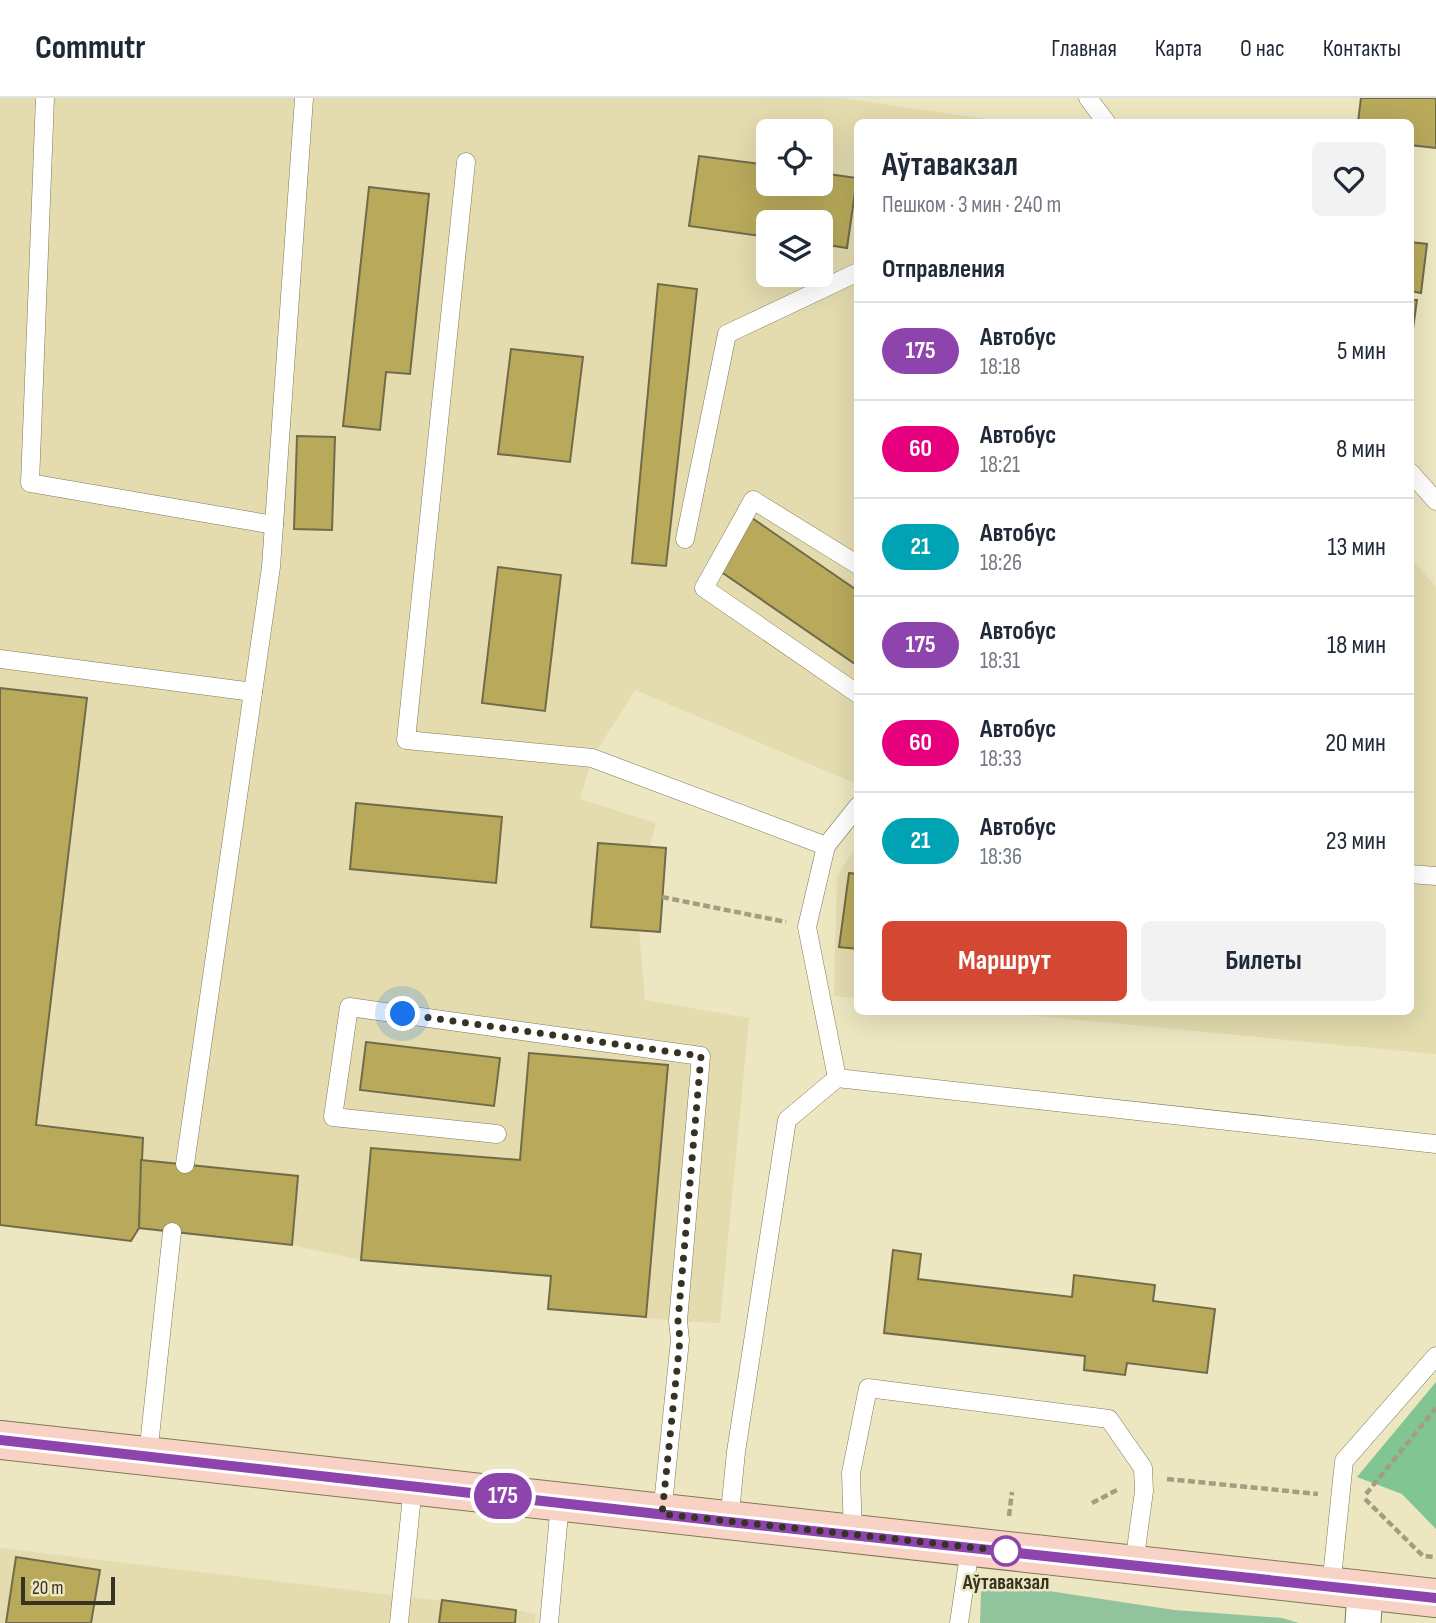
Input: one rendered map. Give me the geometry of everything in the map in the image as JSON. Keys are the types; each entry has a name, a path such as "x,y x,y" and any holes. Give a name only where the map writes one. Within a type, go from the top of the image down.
{"main road":[{"path":"0,1440 729,1522 1133,1564 1353,1600 1436,1598"}],"lane":[{"path":"45,98 30,482 274,525"},
{"path":"185,1164 271,567 303,98"},
{"path":"1088,98 1104,119"},
{"path":"466,162 406,740 592,758 826,846"},
{"path":"685,539 727,334 854,274"},
{"path":"1414,476 1436,501"},
{"path":"854,563 753,500 705,588 854,691"},
{"path":"0,659 253,692"},
{"path":"837,1079 807,927 826,846 854,811"},
{"path":"1414,874 1436,876"},
{"path":"497,1135 333,1117 349,1007 701,1056 678,1321 680,1340 662,1514"},
{"path":"729,1522 736,1451 787,1120 837,1079 1436,1144"},
{"path":"148,1455 172,1232"},
{"path":"1353,1600 1341,1496 1344,1461 1436,1356"},
{"path":"853,1535 851,1474 868,1388 1109,1419 1143,1468 1144,1491 1133,1564"},
{"path":"399,1623 413,1486"},
{"path":"549,1623 560,1503"},
{"path":"959,1623 970,1548"}],"path":[{"path":"662,897 807,927"},
{"path":"1436,1408 1363,1497 1423,1556 1436,1557"},
{"path":"1092,1503 1144,1476 1341,1496"}],"shaded area":[{"path":"0,98 840,98 987,119 854,119 854,783 635,690 592,758 580,799 656,823 650,847 598,844 591,927 639,931 645,1000 749,1018 720,1323 548,1309 550,1276 361,1260 292,1245 139,1228 131,1241 0,1225"},
{"path":"1414,561 1436,587 1436,1054 1027,1015 1414,1015"},
{"path":"854,850 854,998 834,996 837,877"},
{"path":"0,1548 516,1610 536,1614 535,1623 0,1623"}],"green space":[{"path":"1436,1382 1436,1529 1402,1494 1357,1477"},
{"path":"997,1583 1174,1610 1282,1618 1299,1623 980,1623 981,1592"}],"building":[{"path":"1361,98 1436,98 1436,148 1414,145 1414,119 1358,119"},
{"path":"699,156 756,163 756,196 833,196 833,175 854,178 854,199 847,248 833,246 833,210 756,210 756,235 689,226"},
{"path":"369,187 429,194 410,374 386,372 380,430 343,426"},
{"path":"1414,242 1427,244 1421,293 1414,292"},
{"path":"658,284 697,289 666,566 632,563"},
{"path":"1414,300 1417,300 1414,321"},
{"path":"511,349 583,357 570,462 498,454"},
{"path":"297,436 335,437 332,530 294,529"},
{"path":"752,518 854,588 854,663 717,569"},
{"path":"498,567 561,575 545,711 482,703"},
{"path":"0,688 87,698 36,1125 143,1138 139,1228 131,1241 0,1225"},
{"path":"356,803 502,817 496,883 350,869"},
{"path":"598,843 666,848 660,932 591,927"},
{"path":"849,873 854,874 854,949 839,947"},
{"path":"366,1042 500,1058 494,1106 360,1090"},
{"path":"529,1053 668,1065 646,1317 548,1309 551,1276 361,1260 371,1148 520,1160"},
{"path":"141,1160 298,1176 292,1245 139,1228"},
{"path":"893,1250 921,1254 918,1279 1072,1297 1074,1275 1155,1285 1153,1301 1215,1309 1207,1373 1127,1363 1125,1375 1084,1370 1085,1356 884,1333"},
{"path":"16,1557 100,1570 91,1623 6,1623"},
{"path":"442,1600 516,1610 515,1623 439,1623"}],"bus line":[{"name":"175","path":"0,1440 1436,1598"}],"place":[{"name":"Аўтавакзал","path":"1006,1551"}],"route":[{"path":"403,1014 701,1056 678,1321 680,1340 662,1514 1006,1551"}]}
